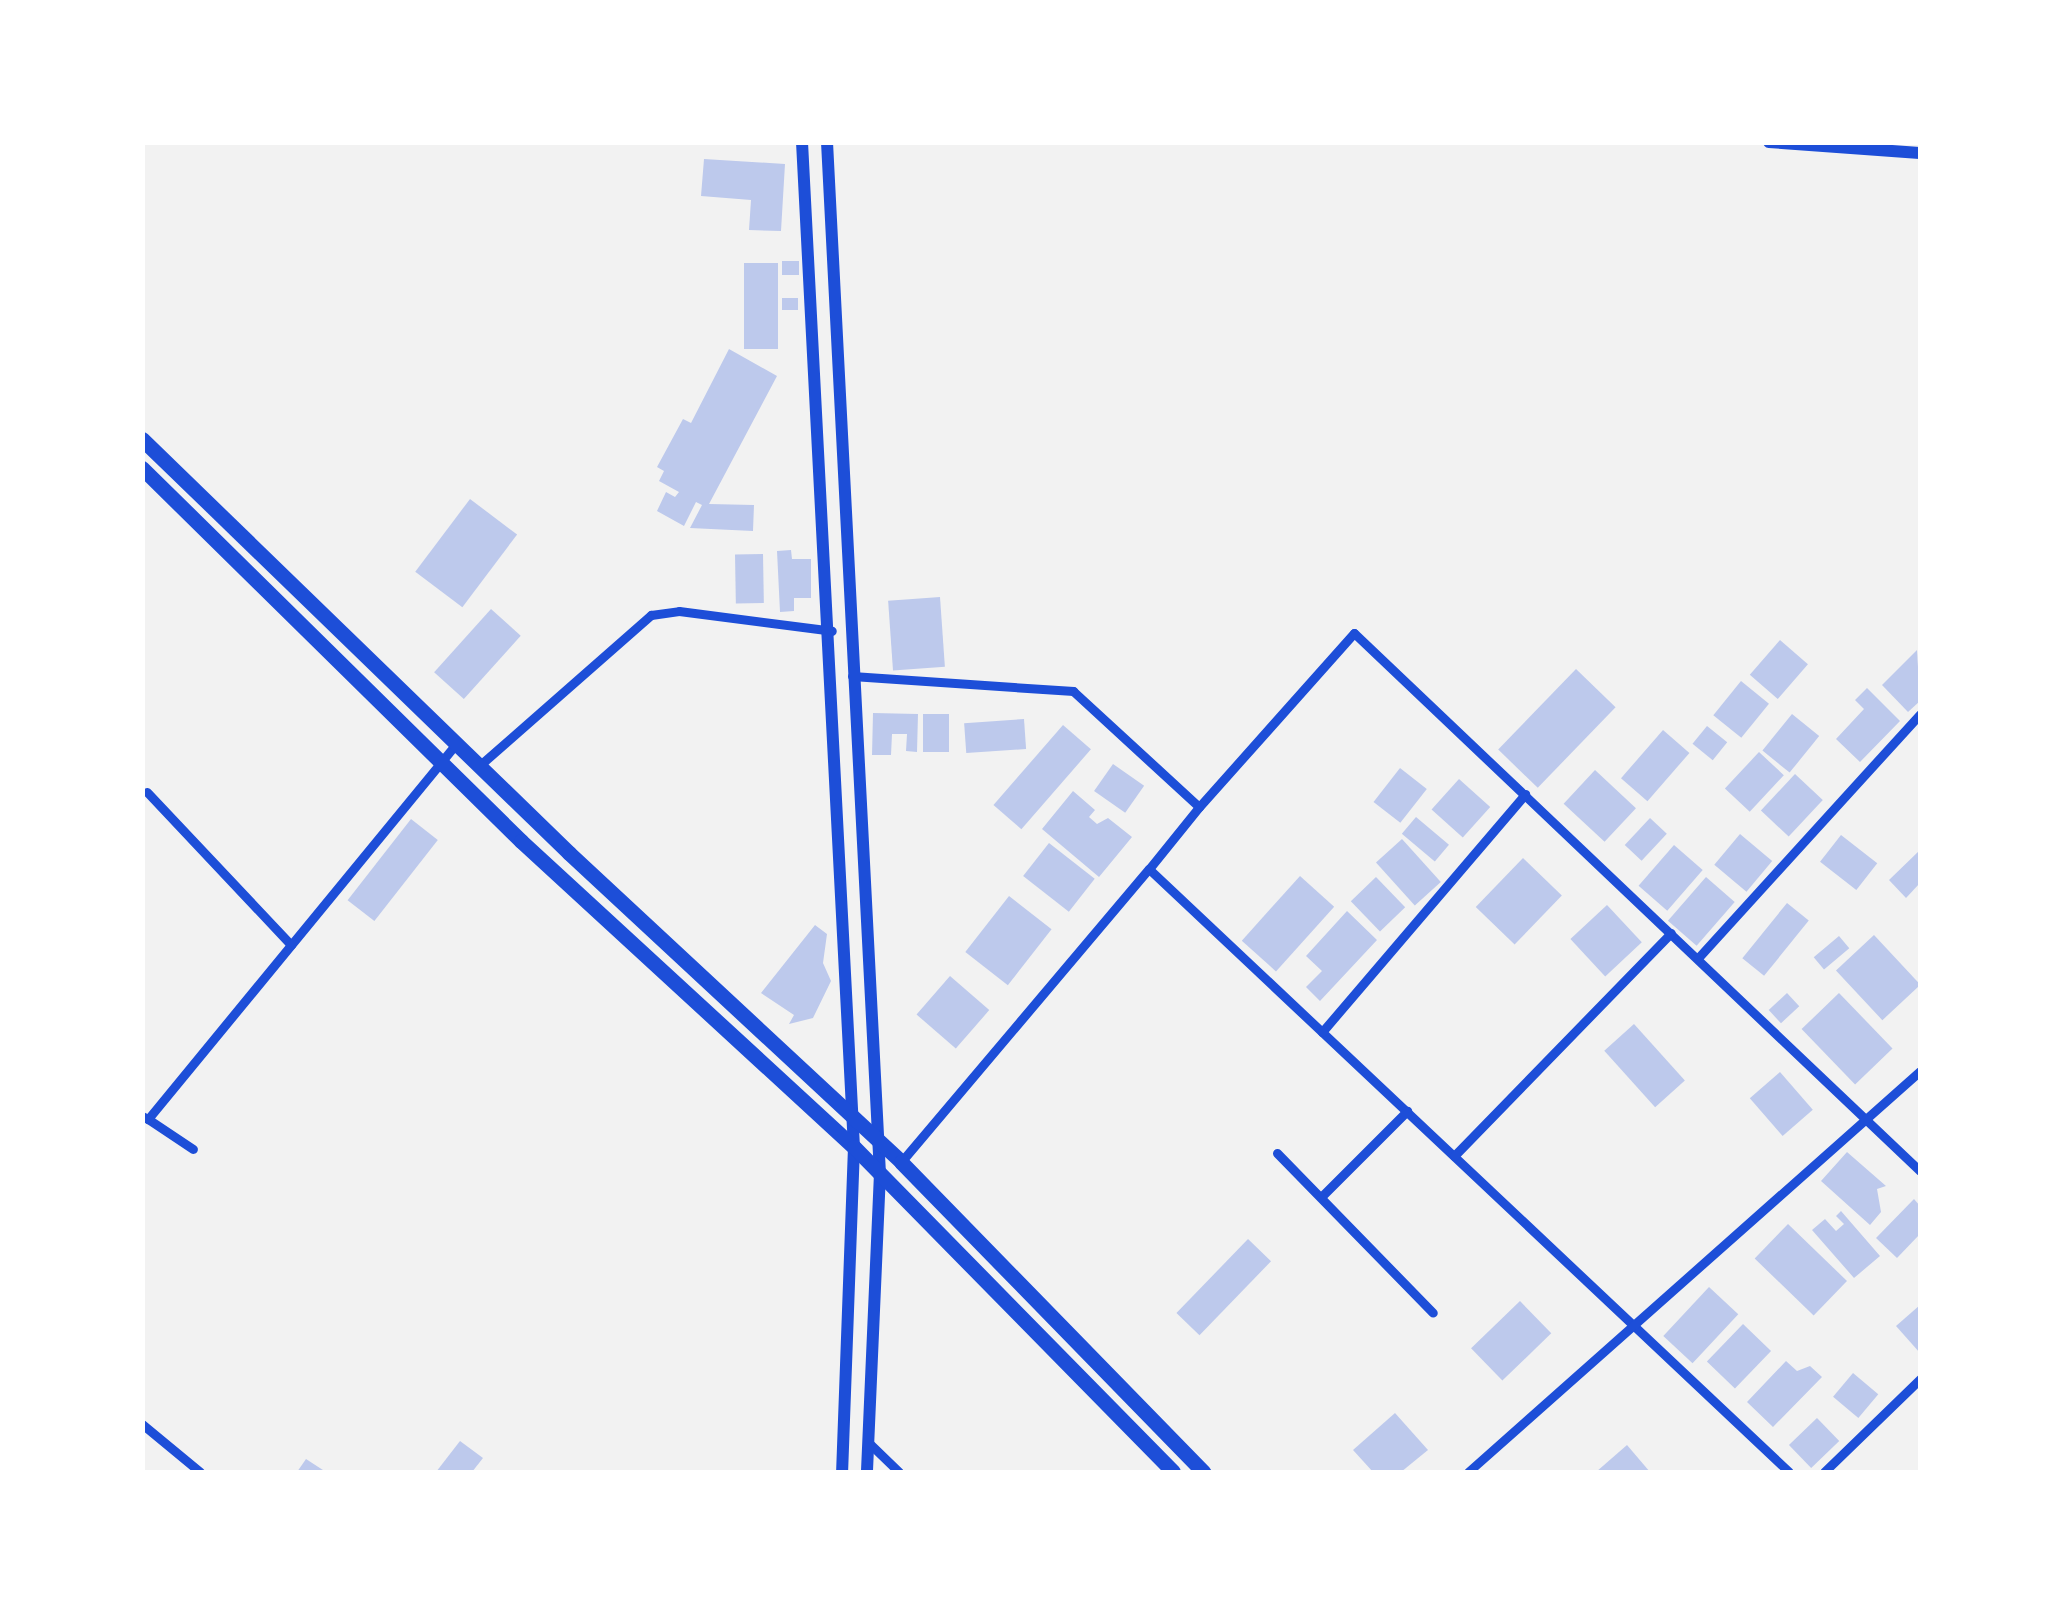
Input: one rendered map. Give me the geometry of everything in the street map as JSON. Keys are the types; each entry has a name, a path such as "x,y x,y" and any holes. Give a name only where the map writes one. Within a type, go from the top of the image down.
{"main road":[{"path":"802,142 832,631 854,1146 842,1472"},
{"path":"827,142 874,1136 880,1173 867,1472"},
{"path":"1769,142 1920,153"},
{"path":"142,439 479,766 901,1162 1203,1472"},
{"path":"142,468 439,760 854,1146 1173,1472"}],"street":[{"path":"479,766 650,615 679,610 832,631"},
{"path":"901,1162 1199,807 1354,633 1870,1118 1920,1171"},
{"path":"852,676 1073,691 1199,807"},
{"path":"1698,958 1920,714"},
{"path":"194,1149 145,1118 456,744"},
{"path":"147,792 291,945"},
{"path":"1322,1032 1525,794"},
{"path":"1149,868 1789,1472"},
{"path":"1454,1156 1671,933"},
{"path":"1468,1472 1920,1071"},
{"path":"1321,1198 1407,1111"},
{"path":"1277,1152 1433,1313"},
{"path":"1824,1472 1920,1379"},
{"path":"142,1424 200,1472"},
{"path":"868,1442 899,1472"}],"building":[{"path":"704,159 785,164 781,231 749,230 751,200 701,196"},
{"path":"782,261 799,261 799,275 782,275"},
{"path":"744,263 778,263 778,349 744,349"},
{"path":"782,298 798,298 798,310 782,310"},
{"path":"729,349 777,376 709,504 754,505 753,531 690,528 702,505 696,502 684,526 657,511 666,492 675,497 679,492 659,481 664,471 657,467 683,419 691,423"},
{"path":"470,499 517,535 462,607 415,572"},
{"path":"791,550 792,559 811,559 811,598 794,598 794,611 780,612 777,551"},
{"path":"735,554 763,554 764,603 736,603"},
{"path":"940,597 945,667 893,670 888,601"},
{"path":"491,609 521,636 464,699 434,672"},
{"path":"1780,640 1808,664 1778,699 1750,675"},
{"path":"1917,650 1920,701 1908,712 1882,685"},
{"path":"1576,669 1616,707 1538,788 1498,750"},
{"path":"1741,681 1769,704 1741,738 1713,715"},
{"path":"1867,688 1900,721 1860,762 1836,739 1864,709 1855,700"},
{"path":"873,713 918,714 917,752 906,751 907,734 892,734 891,755 872,755"},
{"path":"923,714 949,714 949,752 923,752"},
{"path":"1792,714 1819,736 1790,773 1762,751"},
{"path":"1024,719 1026,749 966,753 964,723"},
{"path":"1063,725 1091,749 1021,829 993,805"},
{"path":"1707,726 1727,742 1713,760 1693,744"},
{"path":"1663,730 1689,753 1647,801 1621,778"},
{"path":"1759,752 1784,775 1750,812 1725,789"},
{"path":"1113,764 1144,786 1125,813 1094,791"},
{"path":"1400,768 1427,789 1400,823 1374,802"},
{"path":"1595,770 1636,808 1605,842 1564,804"},
{"path":"1795,774 1823,800 1789,836 1761,811"},
{"path":"1459,779 1490,807 1463,838 1432,809"},
{"path":"1073,791 1095,810 1089,817 1097,824 1108,818 1132,837 1099,877 1042,829"},
{"path":"1416,817 1449,845 1435,861 1402,834"},
{"path":"1650,818 1667,834 1642,861 1625,845"},
{"path":"411,819 438,840 374,921 348,900"},
{"path":"1740,834 1772,861 1746,892 1714,865"},
{"path":"1841,835 1877,863 1856,890 1820,862"},
{"path":"1402,839 1441,882 1415,906 1376,862"},
{"path":"1049,843 1095,879 1069,912 1023,876"},
{"path":"1674,845 1703,870 1667,911 1639,886"},
{"path":"1920,850 1920,883 1906,898 1889,880"},
{"path":"1523,858 1562,896 1515,944 1476,907"},
{"path":"1300,876 1334,907 1276,971 1242,941"},
{"path":"1376,877 1405,907 1380,932 1351,901"},
{"path":"1706,877 1735,902 1697,946 1668,921"},
{"path":"1009,896 1052,929 1008,985 965,952"},
{"path":"1787,903 1809,921 1764,976 1742,958"},
{"path":"1607,905 1642,942 1605,976 1570,939"},
{"path":"1347,911 1377,940 1320,1001 1306,987 1322,971 1306,956"},
{"path":"815,925 827,934 823,963 831,981 813,1018 789,1024 794,1015 761,993"},
{"path":"1874,935 1920,984 1882,1020 1836,970"},
{"path":"1839,936 1849,948 1824,969 1814,957"},
{"path":"950,976 989,1010 956,1049 917,1014"},
{"path":"1787,993 1799,1006 1781,1023 1769,1010"},
{"path":"1839,993 1892,1048 1855,1085 1802,1029"},
{"path":"1634,1024 1685,1080 1655,1107 1604,1051"},
{"path":"1780,1072 1813,1110 1783,1136 1750,1098"},
{"path":"1847,1152 1886,1186 1877,1189 1881,1212 1870,1225 1821,1181"},
{"path":"1914,1199 1920,1206 1920,1234 1897,1258 1876,1238"},
{"path":"1841,1211 1880,1256 1854,1278 1812,1230 1825,1219 1836,1231 1844,1224 1836,1216"},
{"path":"1788,1224 1847,1281 1814,1315 1755,1259"},
{"path":"1248,1239 1271,1261 1199,1335 1176,1313"},
{"path":"1709,1287 1738,1314 1693,1363 1663,1336"},
{"path":"1520,1301 1551,1333 1502,1381 1471,1348"},
{"path":"1920,1305 1920,1353 1896,1326"},
{"path":"1743,1324 1771,1351 1735,1388 1707,1361"},
{"path":"1786,1361 1797,1371 1810,1366 1822,1377 1773,1427 1747,1402"},
{"path":"1853,1373 1878,1394 1858,1418 1833,1397"},
{"path":"1395,1413 1428,1450 1401,1472 1373,1472 1353,1450"},
{"path":"1817,1418 1839,1441 1811,1468 1789,1445"},
{"path":"460,1441 483,1458 472,1472 436,1472"},
{"path":"1627,1445 1650,1472 1596,1472"},
{"path":"306,1459 326,1472 297,1472"}]}
